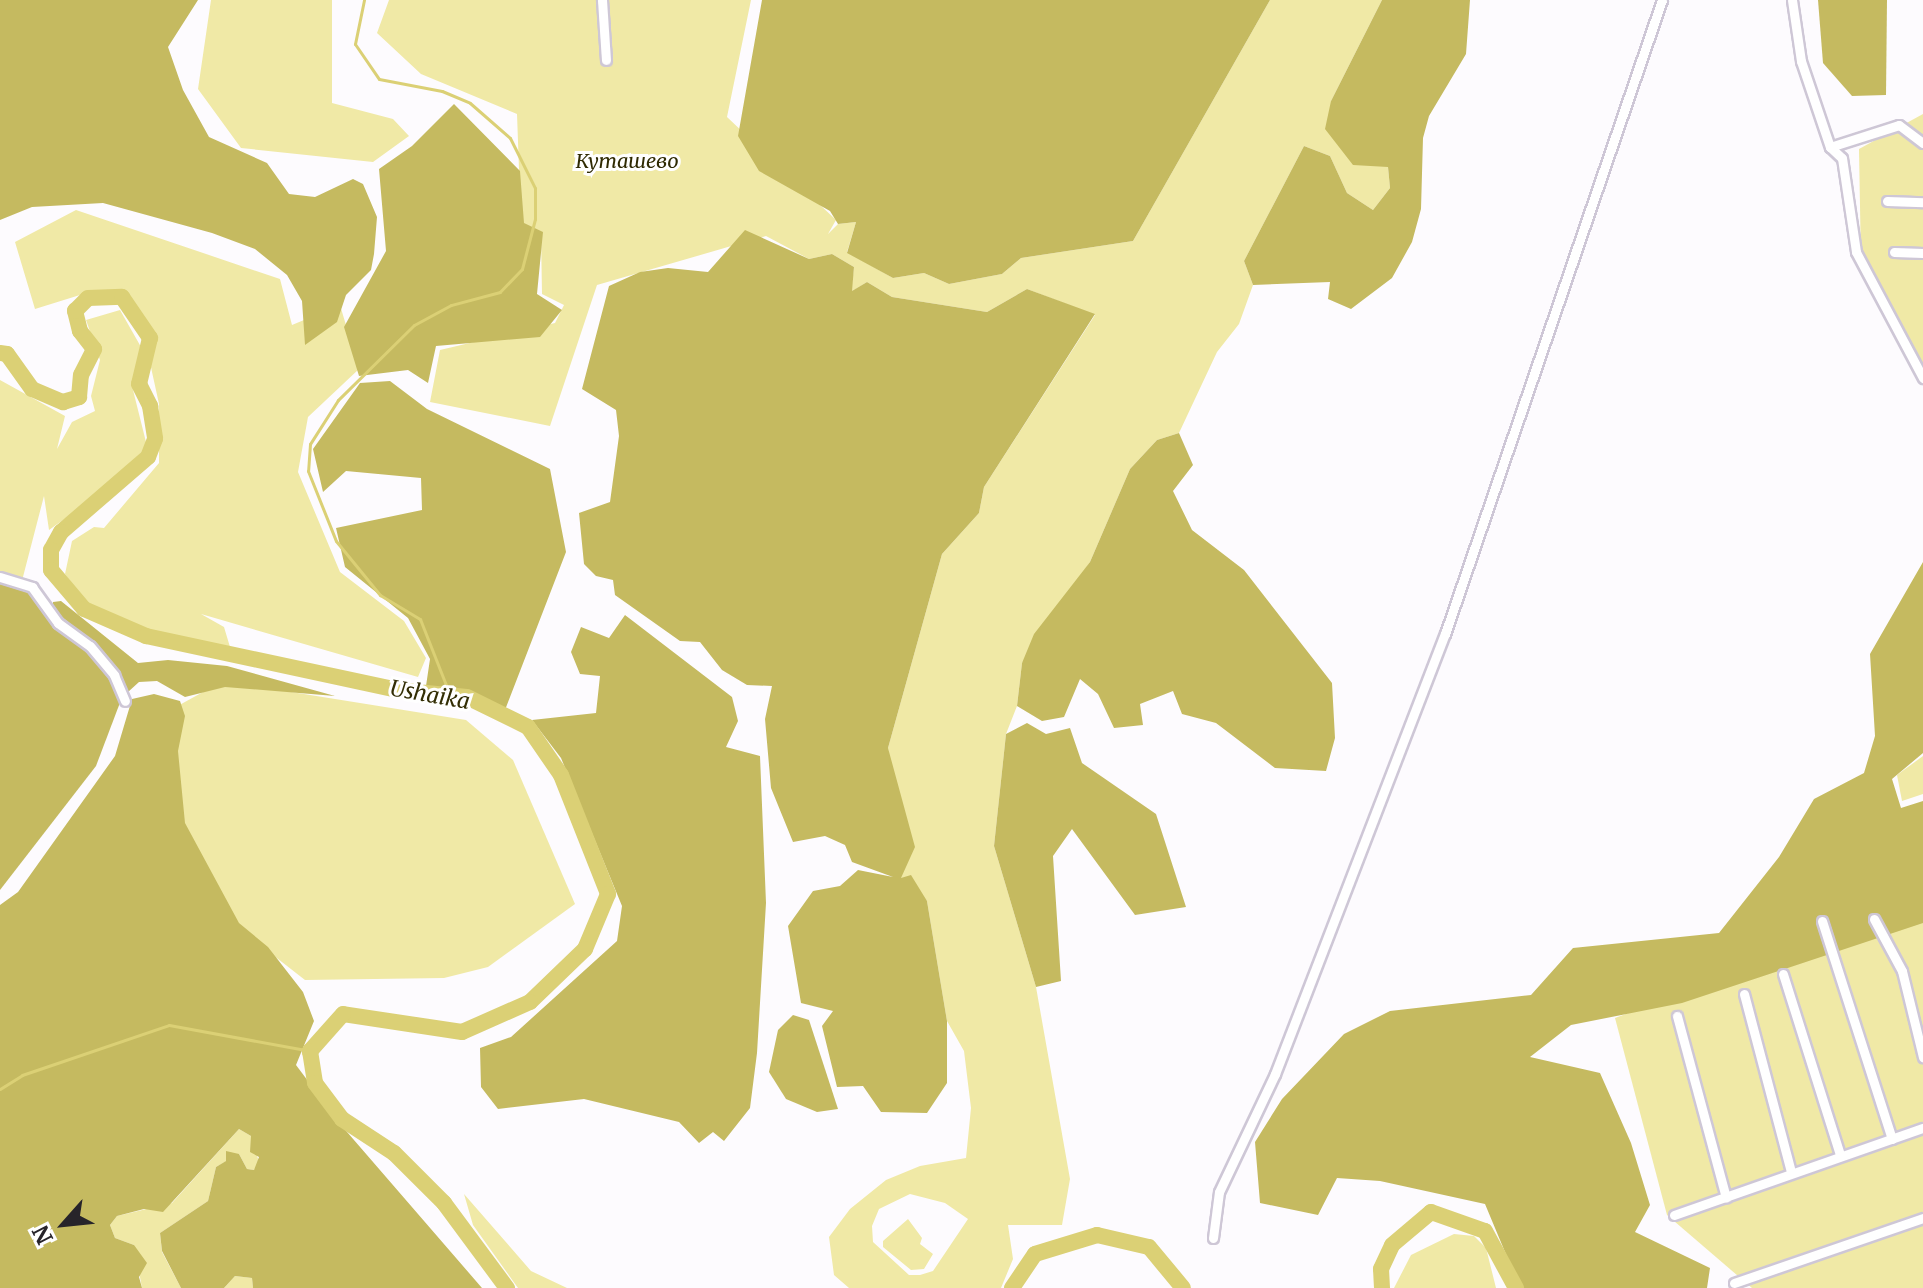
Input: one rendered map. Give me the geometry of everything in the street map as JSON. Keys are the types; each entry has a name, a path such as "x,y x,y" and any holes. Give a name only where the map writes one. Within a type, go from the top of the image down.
{"street":[{"path":"602,0 606,60"},
{"path":"1213,1238 1219,1192 1275,1074 1445,634 1662,0"},
{"path":"1792,0 1801,61 1830,147 1842,158 1865,277 1923,378"},
{"path":"1830,147 1899,125 1923,143"},
{"path":"1887,201 1923,202"},
{"path":"1894,252 1923,253"},
{"path":"0,577 32,587 58,623 90,646 114,675 125,701"},
{"path":"1874,919 1902,971 1923,1057"},
{"path":"1822,921 1892,1139"},
{"path":"1783,974 1840,1155"},
{"path":"1744,994 1791,1172"},
{"path":"1677,1016 1726,1197"},
{"path":"1674,1215 1923,1128"},
{"path":"1734,1283 1923,1218"}],"green space":[{"path":"211,0 332,0 332,103 393,119 409,136 373,162 241,148 198,89"},
{"name":"Куташево","path":"389,0 751,0 727,117 836,220 828,234 838,224 856,222 847,252 893,278 924,273 949,284 1002,274 1021,258 1133,241 1270,0 1382,0 1331,101 1388,167 1390,188 1373,210 1347,193 1330,156 1304,146 1244,261 1253,285 1239,324 1217,352 1179,433 1157,440 1130,469 1090,562 1022,663 1017,706 1006,734 994,846 1036,987 1070,1179 1062,1225 1008,1225 1013,1259 1001,1288 849,1288 834,1275 829,1237 850,1209 886,1180 920,1166 966,1158 971,1108 964,1051 947,1021 927,901 901,879 888,748 942,554 979,513 984,487 1095,315 1027,289 987,312 892,297 867,282 851,292 854,267 832,254 809,259 766,236 597,285 550,426 430,402 440,350 555,323 564,305 542,294 541,236 521,225 517,114 421,74 377,33","holes":["910,1194 945,1203 968,1219 933,1271 909,1275 873,1242 872,1226 879,1209"]},
{"path":"1923,114 1923,369 1861,263 1859,149"},
{"path":"76,210 280,279 292,325 340,305 359,369 308,417 298,472 340,572 404,621 426,658 418,677 201,614 224,627 230,647 154,633 86,603 65,574 72,541 94,527 104,528 159,463 159,404 140,317 96,290 35,309 15,242"},
{"path":"120,310 141,347 132,386 147,446 112,485 49,530 44,496 17,600 0,596 0,380 65,416 57,449 72,422 95,411 91,396 100,360 86,320"},
{"path":"223,681 466,720 513,760 575,904 488,967 444,978 305,980 237,927 182,824 174,708"},
{"path":"1923,756 1923,794 1902,801 1897,775"},
{"path":"1923,921 1923,1288 1752,1288 1667,1215 1615,1018 1839,935"},
{"path":"239,1129 251,1136 259,1162 254,1170 247,1169 239,1154 216,1167 208,1201 160,1233 162,1252 181,1288 142,1288 134,1245 115,1238 110,1225 117,1216 172,1203"},
{"path":"464,1194 531,1271 567,1288 518,1288 473,1225"},
{"path":"908,1219 922,1238 920,1244 933,1254 924,1269 911,1270 883,1247 883,1241"},
{"path":"1454,1234 1474,1236 1486,1248 1496,1288 1394,1288 1411,1255"},
{"path":"235,1276 252,1278 253,1288 224,1288"}],"shaded area":[{"path":"0,0 198,0 168,47 183,90 209,137 267,163 289,194 315,197 353,179 363,184 377,217 371,270 346,295 337,322 305,345 302,301 287,275 255,249 212,233 103,203 32,207 0,220"},
{"path":"762,0 1270,0 1133,241 1021,258 1002,274 949,284 924,273 893,278 847,253 856,222 838,224 830,211 759,171 738,136"},
{"path":"1382,0 1470,0 1466,54 1429,116 1423,138 1421,209 1412,242 1392,278 1351,309 1328,299 1330,282 1253,285 1244,261 1304,146 1330,156 1347,193 1373,210 1390,188 1388,167 1353,165 1325,129 1331,101"},
{"path":"1818,0 1887,0 1886,95 1852,96 1823,63"},
{"path":"454,104 520,171 524,223 543,232 537,294 562,310 540,337 436,346 428,383 408,370 359,376 344,327 386,251 379,169 412,146"},
{"path":"745,230 809,259 832,254 854,267 852,291 867,282 892,297 987,312 1027,289 1095,314 984,487 979,513 942,554 888,748 915,847 901,878 911,875 927,901 947,1021 947,1083 927,1113 881,1112 863,1086 837,1087 822,1026 833,1011 801,1003 788,926 813,891 840,886 858,870 893,877 852,862 845,845 825,836 793,842 771,788 765,719 772,686 747,685 722,670 700,642 680,641 615,595 613,580 596,576 584,564 579,513 610,502 619,436 616,410 582,389 609,286 640,272 668,268 708,272"},
{"path":"390,381 427,409 550,469 566,552 505,710 469,690 426,686 430,659 408,618 345,567 336,528 422,510 421,478 346,471 323,492 313,449 360,383"},
{"path":"1179,433 1193,465 1173,491 1192,530 1244,570 1332,683 1335,738 1326,771 1275,768 1216,723 1182,714 1173,691 1140,704 1143,725 1114,728 1098,694 1080,679 1064,717 1042,721 1017,706 1022,663 1034,634 1090,562 1130,469 1157,440"},
{"path":"1923,562 1923,753 1892,779 1901,808 1923,801 1923,923 1682,1003 1571,1025 1530,1057 1600,1073 1631,1143 1650,1205 1635,1232 1710,1268 1707,1288 1520,1288 1485,1204 1380,1181 1337,1178 1318,1215 1260,1203 1255,1142 1282,1099 1344,1034 1390,1011 1531,995 1573,948 1719,933 1779,857 1814,799 1864,773 1875,736 1870,654"},
{"path":"0,584 27,590 108,674 121,700 96,766 0,890"},
{"path":"61,601 138,663 168,660 227,666 335,696 225,687 185,697 157,681 139,682 128,692 122,677 85,637 53,609 53,602"},
{"path":"625,615 732,697 738,721 726,747 760,756 766,903 757,1053 750,1108 724,1141 713,1132 699,1143 679,1122 584,1099 498,1109 481,1087 480,1048 511,1037 617,941 622,906 561,758 532,720 596,713 600,676 580,674 571,652 581,627 609,638"},
{"path":"154,694 180,701 185,716 178,751 185,823 239,923 268,947 303,992 314,1021 296,1065 341,1125 482,1288 253,1288 252,1278 235,1276 224,1288 181,1288 162,1251 160,1233 208,1201 216,1167 226,1161 226,1151 239,1154 247,1169 254,1170 259,1157 250,1152 251,1136 239,1129 163,1212 144,1209 117,1216 110,1225 115,1238 134,1245 147,1263 139,1277 142,1288 0,1288 0,905 18,892 115,756 132,699"},
{"path":"1027,723 1046,734 1070,728 1082,763 1156,814 1186,907 1135,915 1072,829 1053,856 1061,981 1036,987 994,846 1006,734"},
{"path":"793,1015 809,1020 838,1109 817,1112 786,1099 769,1072 778,1030"}],"waterway":[{"path":"364,0 355,44 379,79 442,91 470,103 510,138 535,188 535,219 522,269 500,292 451,305 414,325 338,400 310,444 308,471 336,541 380,595 420,619 450,695"},
{"name":"Ushaika","path":"0,353 7,354 32,389 63,402 79,397 81,375 94,349 80,331 75,311 88,298 122,297 150,338 139,384 150,406 155,439 148,457 61,532 51,550 51,570 84,609 146,636 397,690 467,697 528,727 561,775 608,894 585,949 530,1002 462,1032 343,1014 310,1051 315,1083 342,1119 394,1153 444,1203 507,1288"},
{"path":"0,1089 22,1075 169,1025 310,1051"},
{"name":"Ushaika","path":"1382,1288 1381,1269 1392,1245 1431,1212 1485,1231 1516,1288"},
{"name":"Ushaika","path":"1012,1288 1035,1254 1097,1235 1149,1247 1183,1288"}]}
